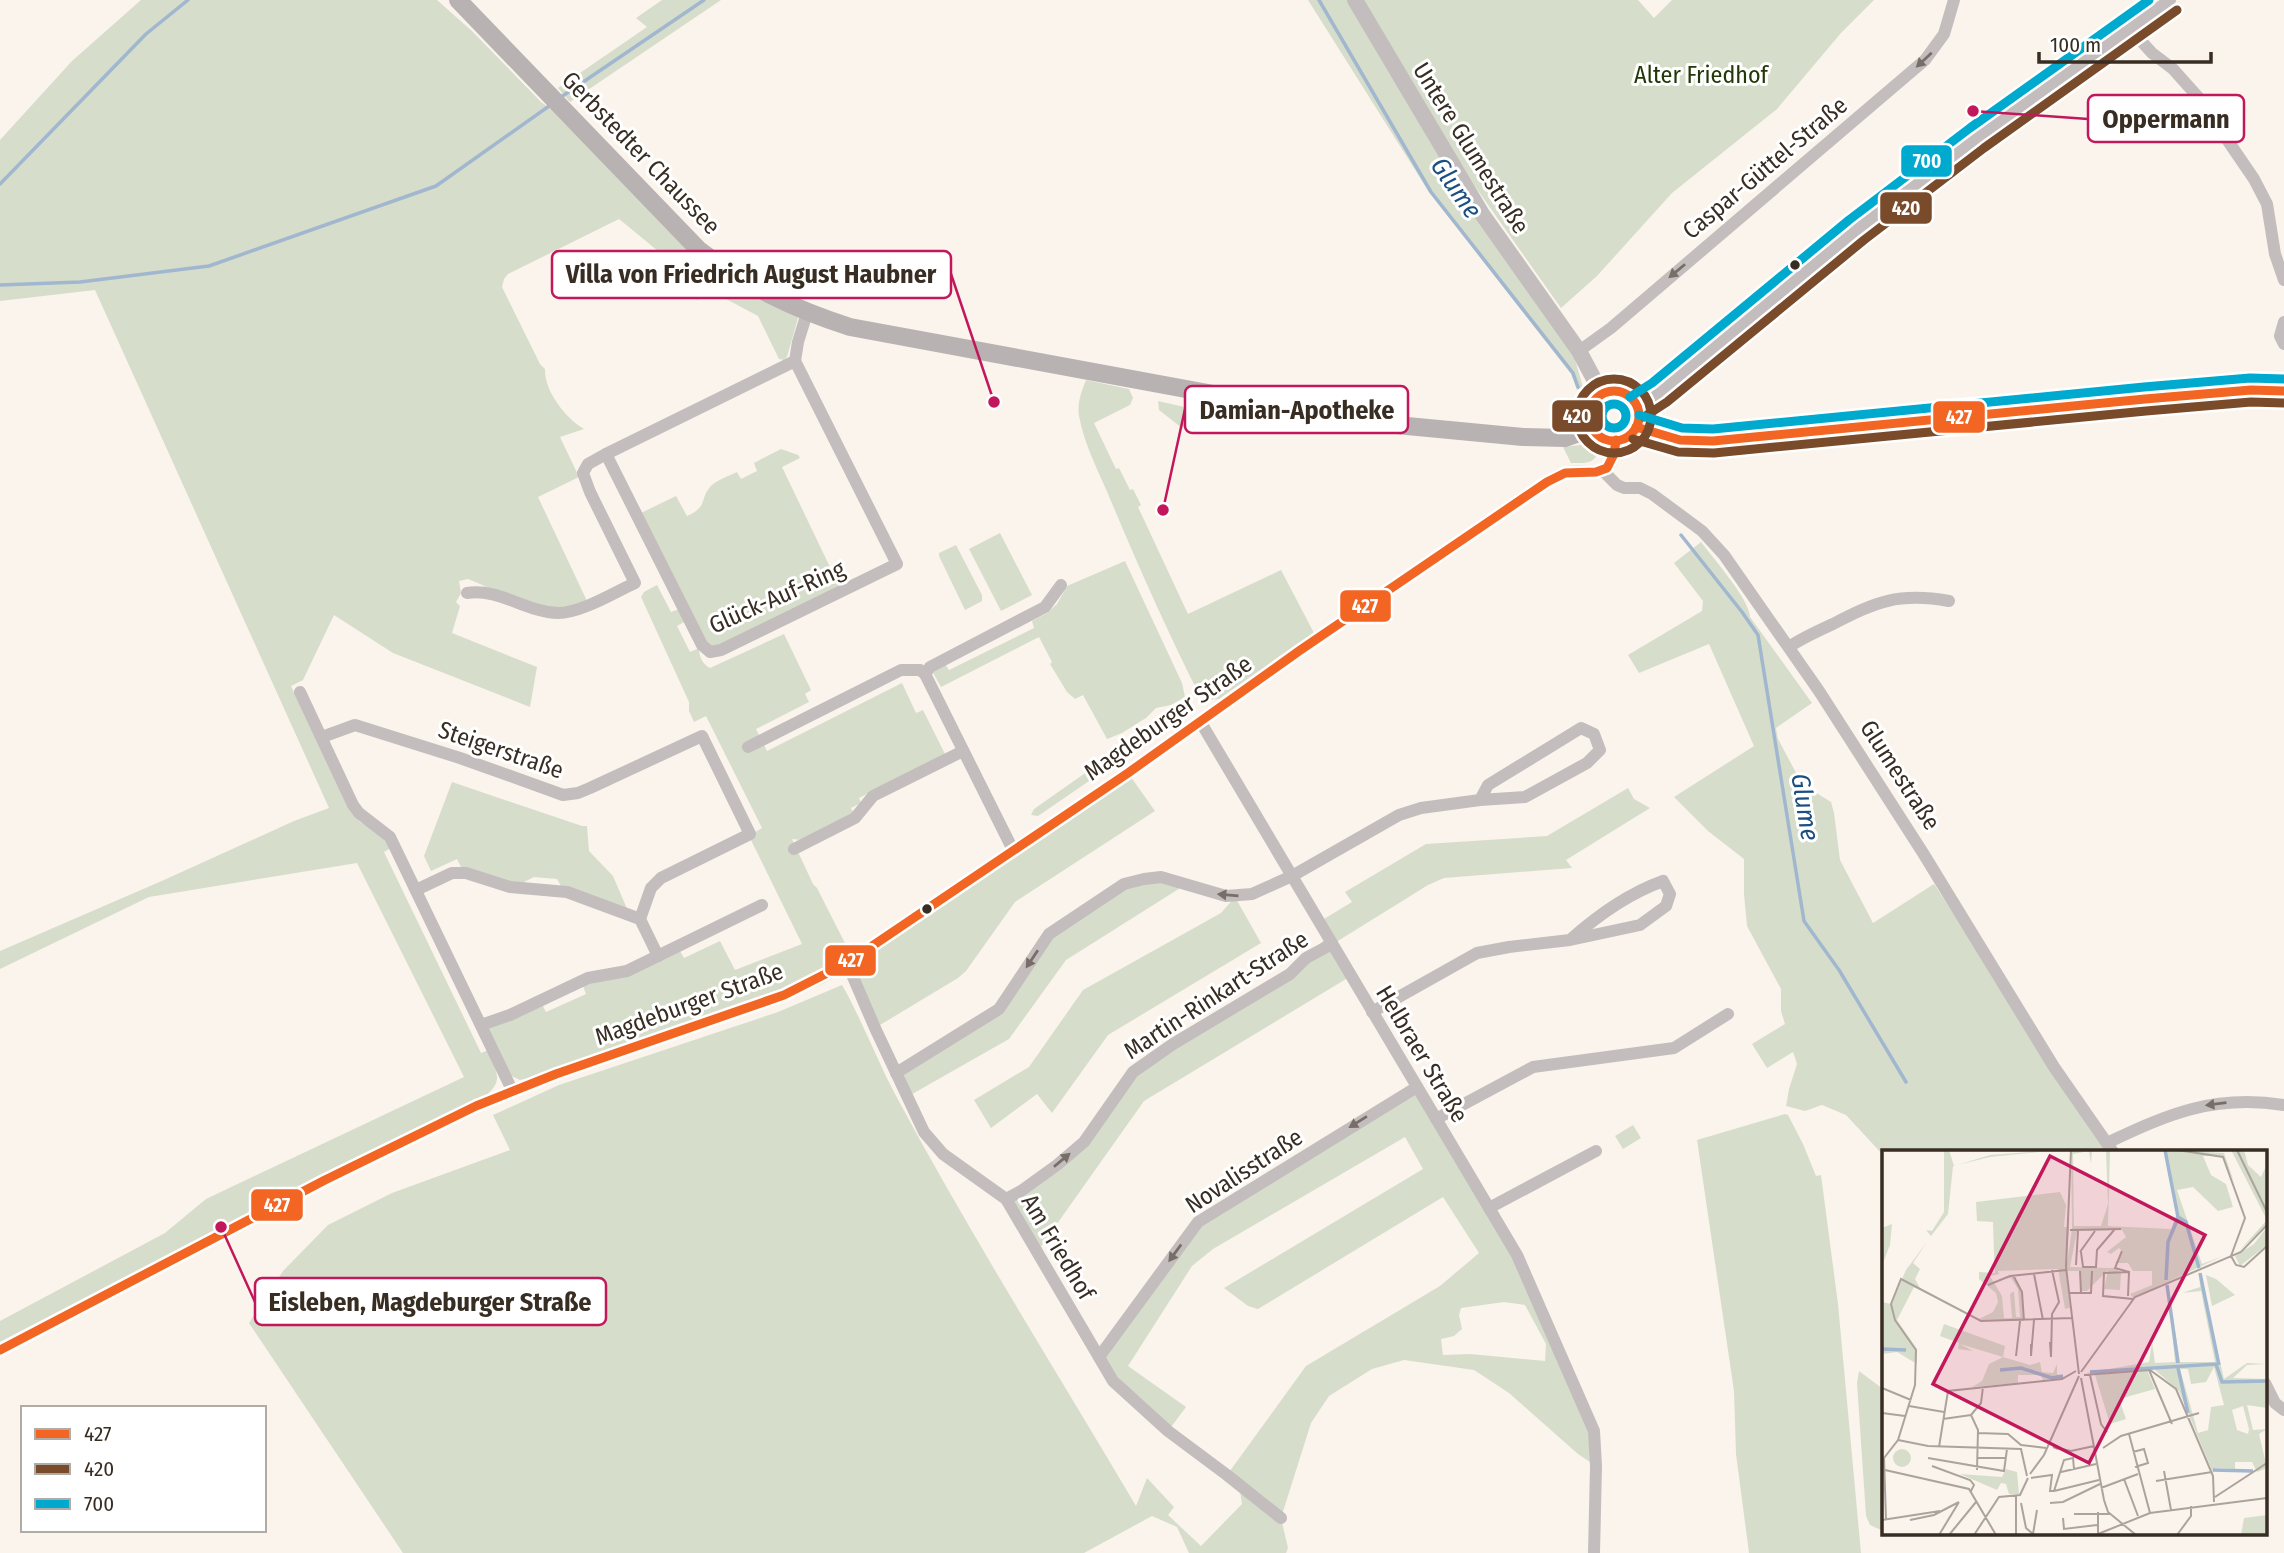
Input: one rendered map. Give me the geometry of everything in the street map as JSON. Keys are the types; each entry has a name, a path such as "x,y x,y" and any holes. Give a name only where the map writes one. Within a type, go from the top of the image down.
{"main road":[{"name":"Gerbstedter Chaussee","path":"458,0 699,250 742,281 807,313 850,327 1352,420 1488,435 1553,438 1565,438 1593,428"},
{"path":"1636,427 1680,440 1713,441 2283,386"},
{"path":"1618,391 1626,394 1637,407 1639,417 1636,427 1628,436 1616,440 1602,437 1593,428 1590,408 1602,394 1618,391"}],"street":[{"name":"Untere Glumestraße","path":"1355,0 1482,214 1579,351"},
{"name":"Caspar-Güttel-Straße","path":"1579,351 1611,328 1925,60 1944,34 1954,0"},
{"path":"2134,27 2143,13 2144,0"},
{"path":"1637,407 1659,393 1856,230 1966,146 2170,0"},
{"path":"2134,27 2152,53 2173,69 2198,97 2254,179 2267,204 2275,254 2284,280"},
{"path":"467,593 481,591 544,611 560,613 577,609 635,583 590,492 583,473 588,464 795,361 797,342 807,313"},
{"path":"2284,322 2280,336 2284,344"},
{"path":"1579,351 1602,394"},
{"name":"Glück-Auf-Ring","path":"606,454 702,645 710,652 721,650 897,564 795,361"},
{"path":"1603,471 1611,465 1616,440"},
{"name":"Glumestraße","path":"1603,471 1617,485 1640,488 1652,494 1702,531 1724,555 1923,853 2054,1067 2110,1147"},
{"name":"Magdeburger Straße","path":"0,1350 432,1126 512,1090 784,995 847,963 1128,774 1200,721 1547,482 1564,473 1603,471"},
{"path":"748,747 901,670 922,672 1045,607 1061,584"},
{"path":"1788,648 1875,603 1892,599 1933,598 1949,601"},
{"path":"922,672 1013,850"},
{"path":"300,692 353,805 359,813 390,836 512,1090"},
{"name":"Helbraer Straße","path":"1200,721 1517,1255 1594,1431 1594,1553"},
{"name":"Steigerstraße","path":"322,737 355,725 460,758 563,795 590,788 702,736 750,834 661,878 652,888 640,919"},
{"path":"896,1073 999,1009 1049,934 1125,884 1161,877 1216,894 1238,897 1266,890 1399,815 1421,808 1525,797 1587,763 1600,750 1594,734 1581,728 1488,785 1480,800"},
{"path":"794,849 855,818 873,796 963,751"},
{"path":"416,890 452,873 466,873 509,887 567,892 640,919 658,956"},
{"path":"1373,1012 1476,953 1570,940 1640,925 1666,906 1670,894 1663,881 1601,913 1570,940"},
{"path":"481,1025 510,1015 588,978 627,971 762,905"},
{"name":"Martin-Rinkart-Straße","path":"1006,1199 1048,1171 1084,1142 1133,1072 1173,1044 1290,974 1306,958 1332,944"},
{"name":"Am Friedhof","path":"847,963 924,1132 932,1143 1006,1199 1113,1381 1168,1431 1280,1518"},
{"path":"1436,1119 1533,1067 1674,1048 1728,1014"},
{"name":"Novalisstraße","path":"1099,1357 1198,1222 1417,1087"},
{"path":"2110,1147 2158,1118 2203,1105 2264,1101 2284,1105"},
{"path":"1489,1208 1596,1151"},
{"path":"2266,1385 2275,1403 2283,1410"}],"green space":[{"path":"141,0 437,0 473,32 541,102 554,111 693,251 794,312 798,318 787,357 784,360 779,359 758,316 713,292 697,300 680,269 619,219 508,274 504,279 502,287 540,364 545,369 552,394 563,411 584,429 560,437 579,477 538,497 587,601 563,608 544,608 522,602 468,579 459,581 461,593 456,602 460,606 452,633 537,667 530,707 393,653 334,615 303,680 291,686 352,813 360,822 379,832 391,848 384,852 481,1053 488,1050 496,1070 497,1081 476,1106 0,1350 0,1321 165,1233 206,1199 464,1077 357,863 149,897 0,969 0,951 329,808 95,290 0,301 0,140 72,61"},
{"path":"662,0 721,0 570,102 558,88 647,27 636,18"},
{"path":"1308,0 1347,0 1418,120 1574,356 1583,387 1577,390 1571,374 1429,192"},
{"name":"Alter Friedhof","path":"1361,0 1638,0 1654,18 1672,0 1874,0 1841,33 1777,109 1672,193 1597,276 1561,308 1474,185"},
{"path":"1086,380 1129,389 1133,398 1130,405 1094,423 1116,469 1119,468 1141,505 1138,507 1188,614 1281,570 1314,633 1219,699 1202,700 1093,459 1081,427 1079,412"},
{"path":"1158,401 1189,408 1192,413 1191,423 1182,428 1159,410"},
{"path":"1591,441 1598,448 1595,458 1589,462 1571,463 1563,447"},
{"path":"781,449 800,458 782,467 840,588 718,647 709,645 701,637 639,514 676,496 687,516 701,506 707,491 714,484 737,472 741,479 757,471 754,463"},
{"path":"1000,533 1032,595 1001,611 969,549"},
{"path":"1701,542 1738,590 1750,617 1812,703 1776,728 1778,739 1802,784 1831,802 1840,860 1873,923 1934,884 2107,1150 1882,1150 1882,1154 1846,1115 1822,1105 1805,1111 1786,1106 1797,1064 1793,1052 1767,1068 1752,1044 1785,1024 1781,1011 1781,989 1747,926 1744,859 1708,831 1674,797 1754,746 1709,644 1639,673 1628,655 1702,611 1703,601 1674,563"},
{"path":"956,545 982,595 982,601 965,610 939,556 939,553"},
{"path":"1125,561 1182,683 1185,697 1171,705 1156,708 1146,718 1107,739 1083,695 1075,699 1067,692 1050,664 1052,662 1039,637 941,687 932,671 945,664 949,670 1034,628 1032,621 1057,604 1067,586"},
{"path":"657,585 671,612 679,609 686,621 677,626 690,652 699,648 702,660 710,668 784,634 811,690 805,694 809,702 756,729 767,751 902,683 916,713 923,710 946,756 859,798 861,803 851,808 854,814 802,840 792,839 851,955 780,990 536,1077 520,1080 509,1075 488,1028 543,1006 546,1012 586,994 583,986 680,951 684,958 720,941 735,970 802,944 751,840 752,834 762,828 706,716 694,722 689,711 689,702 641,597 644,592"},
{"path":"1161,720 1166,721 1165,729 1038,816 1031,815 1034,809"},
{"path":"1128,773 1155,811 1015,902 966,971 875,1028 847,963"},
{"path":"452,782 587,826 589,851 613,876 628,911 562,888 557,879 534,877 518,885 462,869 457,859 431,871 424,856"},
{"path":"1628,788 1634,799 1650,808 1566,860 1572,868 1444,878 1428,885 1333,944 1351,976 1144,1101 1037,1252 1006,1199 1084,1142 1124,1083 1290,974 1327,937 1319,922 1352,902 1345,892 1426,844 1547,836"},
{"path":"1144,879 1185,885 1066,960 1009,1039 907,1097 896,1074 990,1015 1049,934"},
{"path":"1235,897 1261,943 1108,1035 1052,1113 1037,1094 991,1128 974,1100 1029,1067 1083,990 1221,913"},
{"path":"842,985 888,1080 924,1146 1136,1506 1147,1478 1174,1507 1168,1515 1201,1546 1242,1504 1239,1484 1227,1475 1306,1366 1440,1286 1479,1253 1443,1197 1258,1309 1248,1306 1224,1288 1423,1169 1405,1137 1213,1249 1192,1266 1128,1366 1186,1407 1168,1431 1099,1357 1190,1231 1417,1087 1489,1208 1589,1418 1596,1466 1578,1454 1509,1393 1474,1370 1404,1360 1372,1369 1329,1396 1311,1423 1281,1518 1288,1548 1286,1553 1189,1553 1177,1527 1152,1516 1084,1553 403,1553 249,1323 283,1271 328,1225 392,1193 510,1150 493,1115 559,1085 778,1012","holes":["1504,1302 1525,1305 1546,1344 1545,1361 1470,1354 1443,1355 1441,1339 1454,1336 1462,1329 1459,1315 1461,1308"]},
{"path":"1785,1114 1803,1144 1816,1176 1821,1175 1838,1304 1861,1553 1749,1553 1736,1454 1734,1391 1697,1140"},
{"path":"1633,1125 1641,1138 1623,1149 1615,1136"},
{"path":"1859,1371 1882,1388 1882,1531 1870,1525 1866,1516 1857,1383"}],"waterway":[{"path":"0,184 146,34 188,0"},
{"path":"561,97 704,0"},
{"name":"Glume","path":"1319,0 1431,192 1573,373 1578,387"},
{"path":"0,285 80,282 209,266 436,186 552,104"},
{"name":"Glume","path":"1681,535 1758,635 1804,921 1839,970 1906,1082"}],"transit line":[{"name":"700","path":"1630,397 1652,383 1849,220 1970,128 2149,0"},
{"name":"420","path":"1644,417 1667,402 1864,240 1984,148 2177,10"},
{"name":"700","path":"1639,415 1682,428 1713,429 2144,387 2250,378 2284,379"},
{"name":"420","path":"1614,379 1628,382 1640,390 1648,402 1651,416 1648,430 1640,442 1628,450 1614,453 1600,450 1588,442 1580,430 1577,416 1580,402 1588,390 1600,382 1614,379"},
{"name":"427","path":"1636,427 1680,440 1713,441 2145,399 2251,390 2284,391"},
{"name":"427","path":"1614,391 1631,399 1639,416 1631,433 1614,441 1597,433 1589,416 1597,399 1614,391"},
{"name":"420","path":"1633,439 1678,452 1714,453 2146,411 2251,402 2284,403"},
{"name":"700","path":"1614,404 1623,407 1626,416 1623,425 1614,428 1605,425 1602,416 1605,407 1614,404"},
{"name":"427","path":"0,1350 325,1180 476,1106 556,1074 784,995 847,963 1128,773 1299,651 1547,482 1565,473 1596,472 1607,468 1614,454 1616,440"}],"place":[{"name":"Oppermann","path":"1973,111"},
{"name":"Villa von Friedrich August Haubner","path":"994,402"},
{"name":"Damian-Apotheke","path":"1163,510"},
{"name":"Eisleben, Magdeburger Straße","path":"221,1227"}]}
